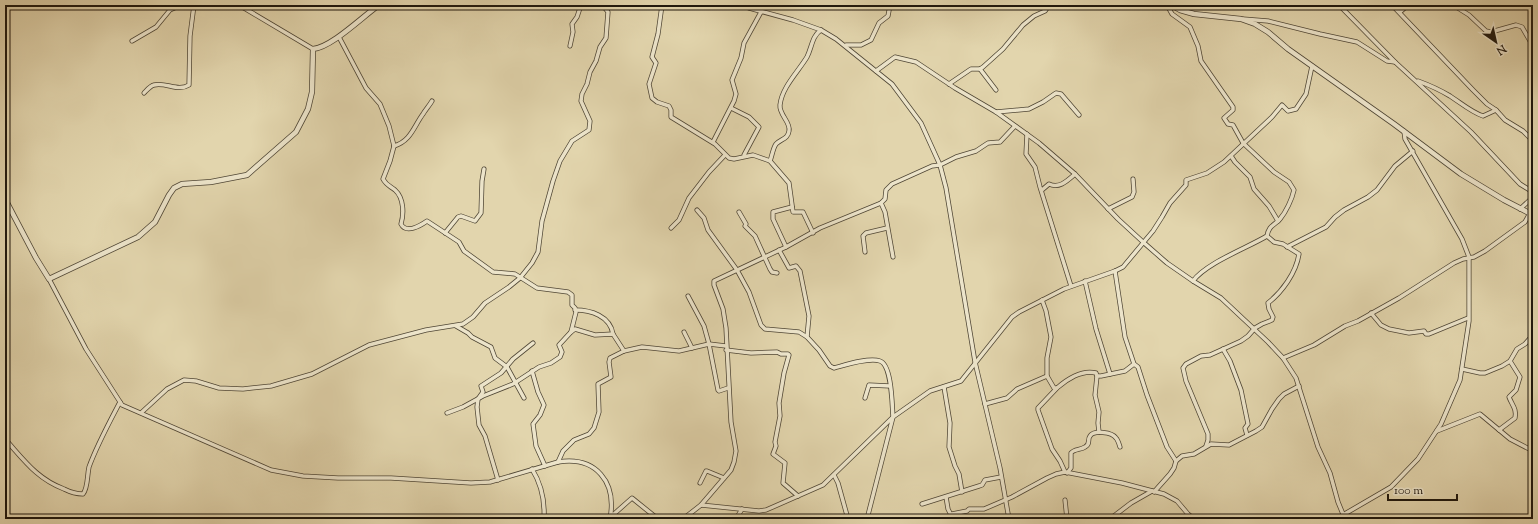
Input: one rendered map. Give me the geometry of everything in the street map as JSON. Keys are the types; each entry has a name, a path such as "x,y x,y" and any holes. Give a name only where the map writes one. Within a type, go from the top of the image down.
{"street":[{"path":"132,41 156,27 170,10 181,5"},
{"path":"144,92 153,85 178,88 189,85 190,36 194,5"},
{"path":"238,5 302,44 313,49 323,46 339,37 379,5"},
{"path":"570,46 572,24 577,17 580,8 584,5"},
{"path":"142,412 167,389 184,380 196,381 219,388 243,389 271,386 312,374 369,345 426,330 463,324 473,317 485,303 520,278 538,252 544,214 547,209 553,181 560,161 572,141 589,130 590,121 581,101 582,94 587,84 590,72 596,61 600,47 606,38 608,12 604,7 593,5"},
{"path":"662,5 658,34 652,57 656,63 649,84 650,95 654,100 669,106 671,110 671,117 713,142 725,155 734,159 757,155 770,161 789,183 793,212 803,212 806,215 813,233"},
{"path":"744,5 821,30 845,45 892,84 921,123 940,165 951,210 960,281 975,362 1009,519"},
{"path":"845,45 861,45 871,40 881,20 888,16 890,5"},
{"path":"948,84 972,69 980,68 1003,49 1023,25 1034,16 1045,11 1049,5"},
{"path":"1167,5 1172,14 1190,27 1198,46 1200,61 1234,109 1224,118 1228,124 1233,125 1243,143 1274,172 1289,182 1294,190 1288,205 1278,221 1268,230 1267,236"},
{"path":"1171,5 1180,10 1194,14 1268,21 1357,42 1387,61 1395,62"},
{"path":"1339,5 1395,62 1471,132 1520,184 1532,190 1532,198 1520,209"},
{"path":"1392,5 1400,12 1429,46 1486,104 1496,110 1505,120 1523,131 1533,141"},
{"path":"1400,12 1408,5"},
{"path":"1453,5 1469,15 1486,31 1491,32 1516,25 1522,27 1533,46"},
{"path":"713,142 731,108 736,94 732,80 741,58 744,43 762,12"},
{"path":"1241,19 1255,24 1268,32 1288,49 1477,185 1531,214 1525,222 1514,231 1485,251 1454,263 1371,314 1345,326 1314,345 1283,358"},
{"path":"770,161 777,143 787,137 789,131 789,127 781,111 780,105 785,89 807,57 816,33 821,30"},
{"path":"339,37 366,88 382,109 389,126 394,146 383,179 388,186 396,191 400,196 403,210 402,227 405,229 410,229 427,221 459,242 464,251 493,272 515,274 536,288 568,292 572,295 572,305 575,310 571,332"},
{"path":"49,279 138,237 155,222 174,188 182,184 211,182 246,175 287,140 296,132 308,110 312,92 313,49"},
{"path":"876,71 892,58 897,57 916,62 948,84 996,112 1039,143 1075,174 1143,242 1167,263 1221,298 1255,329 1283,358 1299,386 1318,447 1330,473 1338,502 1345,519"},
{"path":"701,505 759,511 766,510 823,485 893,417 930,391 961,381 1012,317 1071,286 1115,271 1127,263 1162,218 1170,203 1186,185 1186,180 1207,173 1231,156 1282,106 1288,111 1296,109 1306,94 1312,66"},
{"path":"980,68 996,90"},
{"path":"1416,81 1450,96 1483,116 1496,110"},
{"path":"996,112 1029,108 1043,102 1056,93 1061,94 1079,115"},
{"path":"394,146 399,145 407,139 423,112 432,101"},
{"path":"731,108 749,117 758,127 744,155 745,156"},
{"path":"683,519 701,505 731,470 736,451 730,422 726,328 723,309 714,285 714,281 786,247 820,228 881,203 884,199 888,186 932,166 940,165 956,157 976,151 988,143 1000,142 1015,126"},
{"path":"1336,519 1397,482 1418,459 1436,431 1451,402 1460,380 1462,369 1468,318 1469,257 1462,239 1405,139 1404,131"},
{"path":"1027,134 1026,154 1035,167 1071,286"},
{"path":"1287,247 1326,227 1344,210 1368,197 1377,190 1395,166 1413,152"},
{"path":"671,228 679,220 689,198 709,172 725,155"},
{"path":"1231,156 1250,177 1254,189 1269,206 1278,221"},
{"path":"445,233 458,217 461,216 475,221 481,213 484,170"},
{"path":"1042,190 1049,184 1057,186 1064,183 1075,174"},
{"path":"1108,208 1132,197 1134,192 1133,179"},
{"path":"5,199 86,349 120,402 127,407 142,412 242,458 285,474 338,478 391,478 471,483 490,482 558,462 568,460 577,461 586,464 599,472 607,482 611,502 611,517"},
{"path":"881,203 888,224 887,228 893,257"},
{"path":"786,247 773,219 773,212 792,207"},
{"path":"697,210 704,218 708,230 737,270 749,292 761,325 765,329 798,332 807,337 819,350 830,366 834,368 867,360 878,360 884,363 890,386 893,417 867,519"},
{"path":"739,212 746,224 745,226 755,236 764,258 772,272 777,273"},
{"path":"865,252 863,236 866,233 887,228"},
{"path":"1206,446 1208,434 1186,381 1183,368 1186,364 1201,356 1210,355 1248,336 1255,329 1272,320 1274,317 1269,309 1268,303 1275,298 1286,284 1298,260 1298,253 1283,244 1274,242 1267,236"},
{"path":"1193,281 1202,271 1267,236"},
{"path":"779,250 789,268 796,266 800,271 809,316 807,337"},
{"path":"1115,271 1125,338 1134,364 1138,367 1146,395 1167,447 1176,461"},
{"path":"1085,281 1096,329 1110,374"},
{"path":"688,296 704,326 718,390 728,388"},
{"path":"1042,300 1046,311 1051,337 1047,358 1047,376 1054,388 1057,388"},
{"path":"575,310 590,311 603,318 609,324 613,334 624,351"},
{"path":"1371,314 1381,325 1389,329 1409,333 1424,331 1426,334 1468,318"},
{"path":"454,326 460,328 472,338 489,345 495,358 508,367 524,398"},
{"path":"447,413 482,396 515,383 539,367 551,363 560,357 562,352 559,345 575,329 598,336 613,334"},
{"path":"684,332 692,348"},
{"path":"1462,369 1485,373 1502,366 1510,361 1517,349 1525,344 1533,335"},
{"path":"498,480 485,436 479,425 477,407 478,399 483,392 481,386 501,373 508,367 513,359 533,343"},
{"path":"558,462 563,451 570,443 588,434 594,428 600,412 598,384 611,377 609,362 610,358 624,351 642,347 679,351 709,344 751,353 777,352 781,354 788,354 789,356 784,373 779,403 780,416 776,432 776,446 773,454 785,463 783,483 798,496"},
{"path":"1223,349 1230,361 1241,390 1248,424 1245,428 1247,435"},
{"path":"1499,430 1514,418 1515,415 1514,406 1509,397 1516,390 1520,377 1510,361"},
{"path":"1066,472 1052,449 1038,408 1057,388 1071,378 1092,372 1097,376 1125,371 1134,364"},
{"path":"532,372 544,405 533,424 536,446 545,466"},
{"path":"985,404 1006,398 1017,388 1047,376"},
{"path":"1097,376 1095,395 1100,412 1098,423 1099,432"},
{"path":"865,398 869,385 890,386"},
{"path":"1110,519 1131,503 1153,491 1170,474 1176,461 1182,456 1194,454 1211,444 1229,445 1262,427 1268,414 1279,399 1284,394 1299,386"},
{"path":"944,387 950,423 949,443 955,466 959,474 962,492"},
{"path":"5,439 47,482 74,493 82,494 87,487 86,478 93,458 120,402"},
{"path":"1436,431 1480,414 1510,439 1533,451"},
{"path":"1066,472 1071,468 1071,453 1073,450 1087,447 1090,435 1099,432 1108,433 1116,437 1120,447"},
{"path":"532,469 539,480 543,491 544,519"},
{"path":"700,482 708,471 724,478"},
{"path":"946,497 951,517 958,512 967,511 969,509 984,509 1046,478 1066,472 1122,483 1164,494 1177,501 1194,519"},
{"path":"834,475 848,519"},
{"path":"922,504 982,485 985,480 1001,477"},
{"path":"611,517 632,498 658,519"},
{"path":"1065,500 1067,519"},
{"path":"736,519 742,509"}]}
